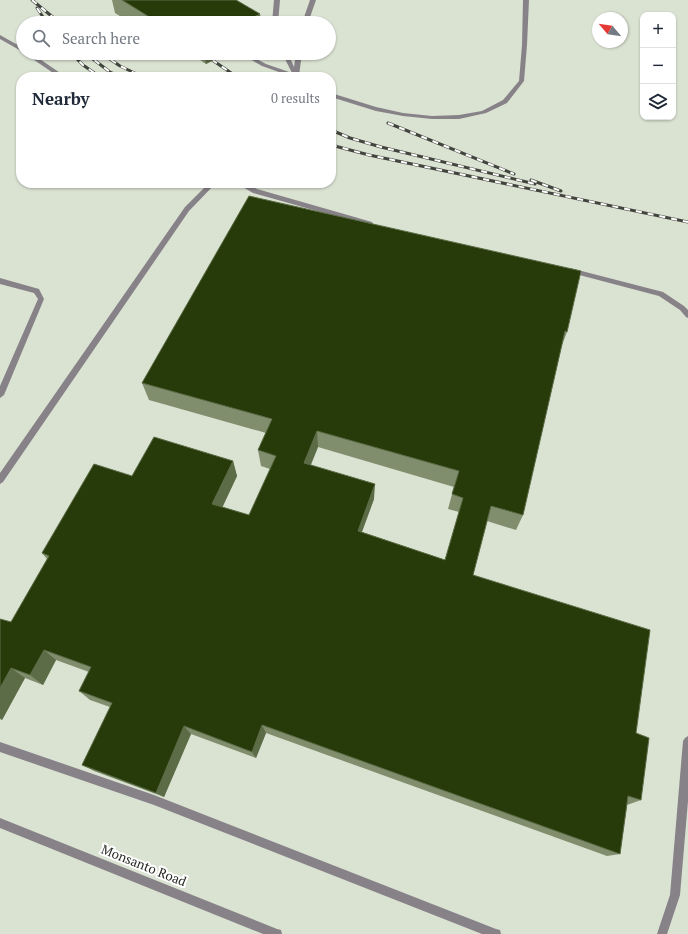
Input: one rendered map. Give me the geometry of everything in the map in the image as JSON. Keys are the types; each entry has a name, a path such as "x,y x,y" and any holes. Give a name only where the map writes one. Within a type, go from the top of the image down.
{"lane":[{"path":"275,16 277,0"},
{"path":"307,16 313,0"},
{"path":"336,97 353,104 414,117 445,118 470,116 494,109 507,99 521,84 525,49 526,0"},
{"path":"0,37 16,46"},
{"path":"37,60 55,72"},
{"path":"255,60 264,65 285,72"},
{"path":"289,60 295,72"},
{"path":"297,72 298,60"},
{"path":"0,480 186,209 208,188"},
{"path":"249,188 255,191 375,226"},
{"path":"564,269 661,294 682,308 688,315"},
{"path":"0,281 37,291 41,299 0,395"},
{"path":"662,934 675,895 688,741"},
{"path":"0,747 154,800 496,934"},
{"name":"Monsanto Road","path":"0,823 277,934"}],"building":[{"path":"122,0 236,0 260,14 256,16 148,16"},
{"path":"249,196 581,271 567,332 565,331 523,515 491,506 473,575 650,630 636,733 649,738 641,800 628,796 620,854 262,725 252,752 184,726 156,793 82,765 112,703 79,691 91,667 44,650 30,675 11,668 0,688 0,619 11,622 49,556 42,553 94,464 132,476 154,437 233,461 212,504 249,515 276,456 258,450 272,419 142,383","holes":["317,431 459,471 452,494 463,498 445,560 358,531 375,484 304,463"]}],"railway":[{"path":"32,0 51,16"},
{"path":"37,8 42,16"},
{"path":"78,60 93,72"},
{"path":"94,60 110,72"},
{"path":"111,60 133,72"},
{"path":"212,60 230,72"},
{"path":"388,123 514,174"},
{"path":"336,132 381,147 535,184"},
{"path":"336,146 369,155 688,222"},
{"path":"531,180 561,191"}]}
